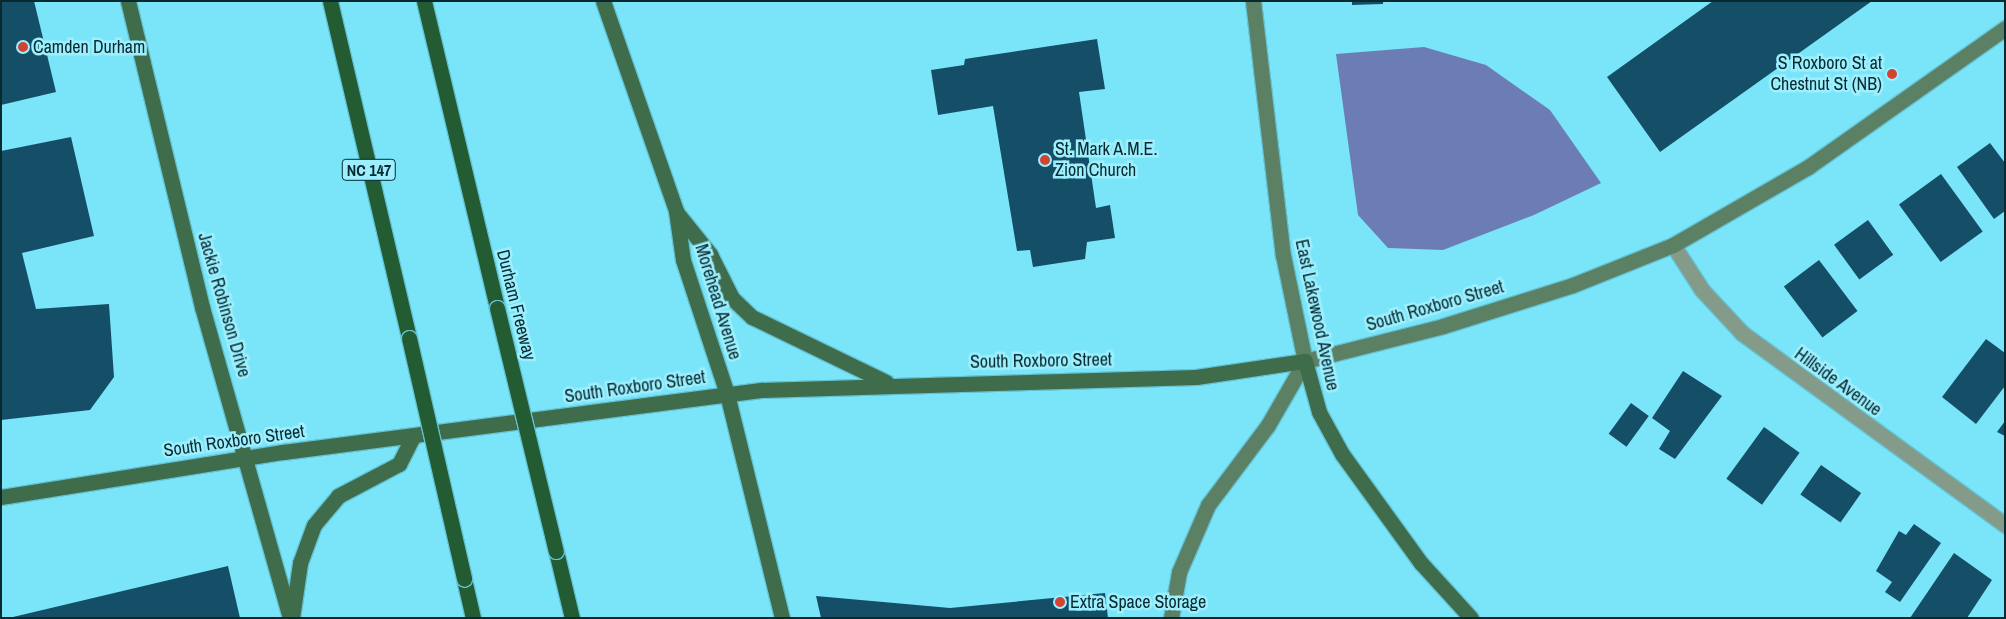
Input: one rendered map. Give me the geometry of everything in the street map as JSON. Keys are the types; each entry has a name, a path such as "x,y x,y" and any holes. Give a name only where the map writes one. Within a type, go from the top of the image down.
{"highway":[{"name":"NC 147","path":"330,1 473,618"},
{"name":"Durham Freeway","path":"424,1 572,618"}],"main road":[{"name":"Jackie Robinson Drive","path":"128,1 202,308 291,618"},
{"name":"Morehead Avenue","path":"603,1 676,211 683,260 727,394 782,618"},
{"path":"676,211 710,254 732,298 752,317 887,383"},
{"name":"South Roxboro Street","path":"1,497 244,458 727,394 887,383 1196,377 1305,361"},
{"name":"East Lakewood Avenue","path":"1305,361 1319,412 1342,454 1421,563 1471,618"},
{"path":"291,618 300,563 314,525 338,496 399,464 413,437"}],"street":[{"name":"East Lakewood Avenue","path":"1253,1 1283,254 1305,361"},
{"name":"South Roxboro Street","path":"1305,361 1545,294 1673,245 1808,167 2005,28"},
{"name":"Hillside Avenue","path":"1673,245 1702,290 1742,333 2005,525"},
{"path":"1171,618 1179,572 1208,505 1268,425 1305,361"}],"water":[{"path":"1424,47 1486,65 1550,110 1601,183 1534,215 1443,250 1388,248 1358,215 1336,54"}],"building":[{"name":"Camden Durham","path":"1,1 34,1 56,92 1,105"},
{"path":"1352,1 1383,1 1383,4 1352,5"},
{"path":"1713,1 1872,1 1660,152 1607,77"},
{"name":"St. Mark A.M.E. Zion Church","path":"1097,39 1105,89 1079,92 1096,208 1110,205 1115,238 1087,242 1085,259 1033,267 1030,250 1017,251 993,106 938,115 931,70 964,65 965,59"},
{"path":"71,137 94,236 22,253 36,309 109,304 114,377 90,410 1,420 1,151"},
{"path":"1990,143 2005,163 2005,211 1994,219 1957,167"},
{"path":"1941,174 1983,231 1941,262 1899,205"},
{"path":"1868,220 1893,255 1859,279 1834,245"},
{"path":"1819,260 1858,311 1822,338 1784,286"},
{"path":"1986,339 2005,353 2005,386 1976,424 1942,397"},
{"path":"1683,371 1722,396 1675,459 1659,449 1670,431 1652,418"},
{"path":"1631,403 1649,416 1626,447 1609,434"},
{"path":"2005,421 2005,436 1997,432"},
{"path":"1764,427 1800,453 1762,505 1726,479"},
{"path":"1821,465 1861,493 1840,523 1800,494"},
{"path":"1914,524 1941,543 1900,602 1885,592 1892,582 1876,571 1899,531 1906,535"},
{"path":"1954,553 1992,580 1967,618 1910,618"},
{"path":"228,566 240,618 13,618 13,617"},
{"name":"Extra Space Storage","path":"1105,593 1108,618 821,618 816,596 950,608"}],"place":[{"name":"Camden Durham","path":"23,47"},
{"name":"S Roxboro St at Chestnut St (NB)","path":"1892,74"},
{"name":"St. Mark A.M.E. Zion Church","path":"1045,160"},
{"name":"Extra Space Storage","path":"1060,602"}]}
